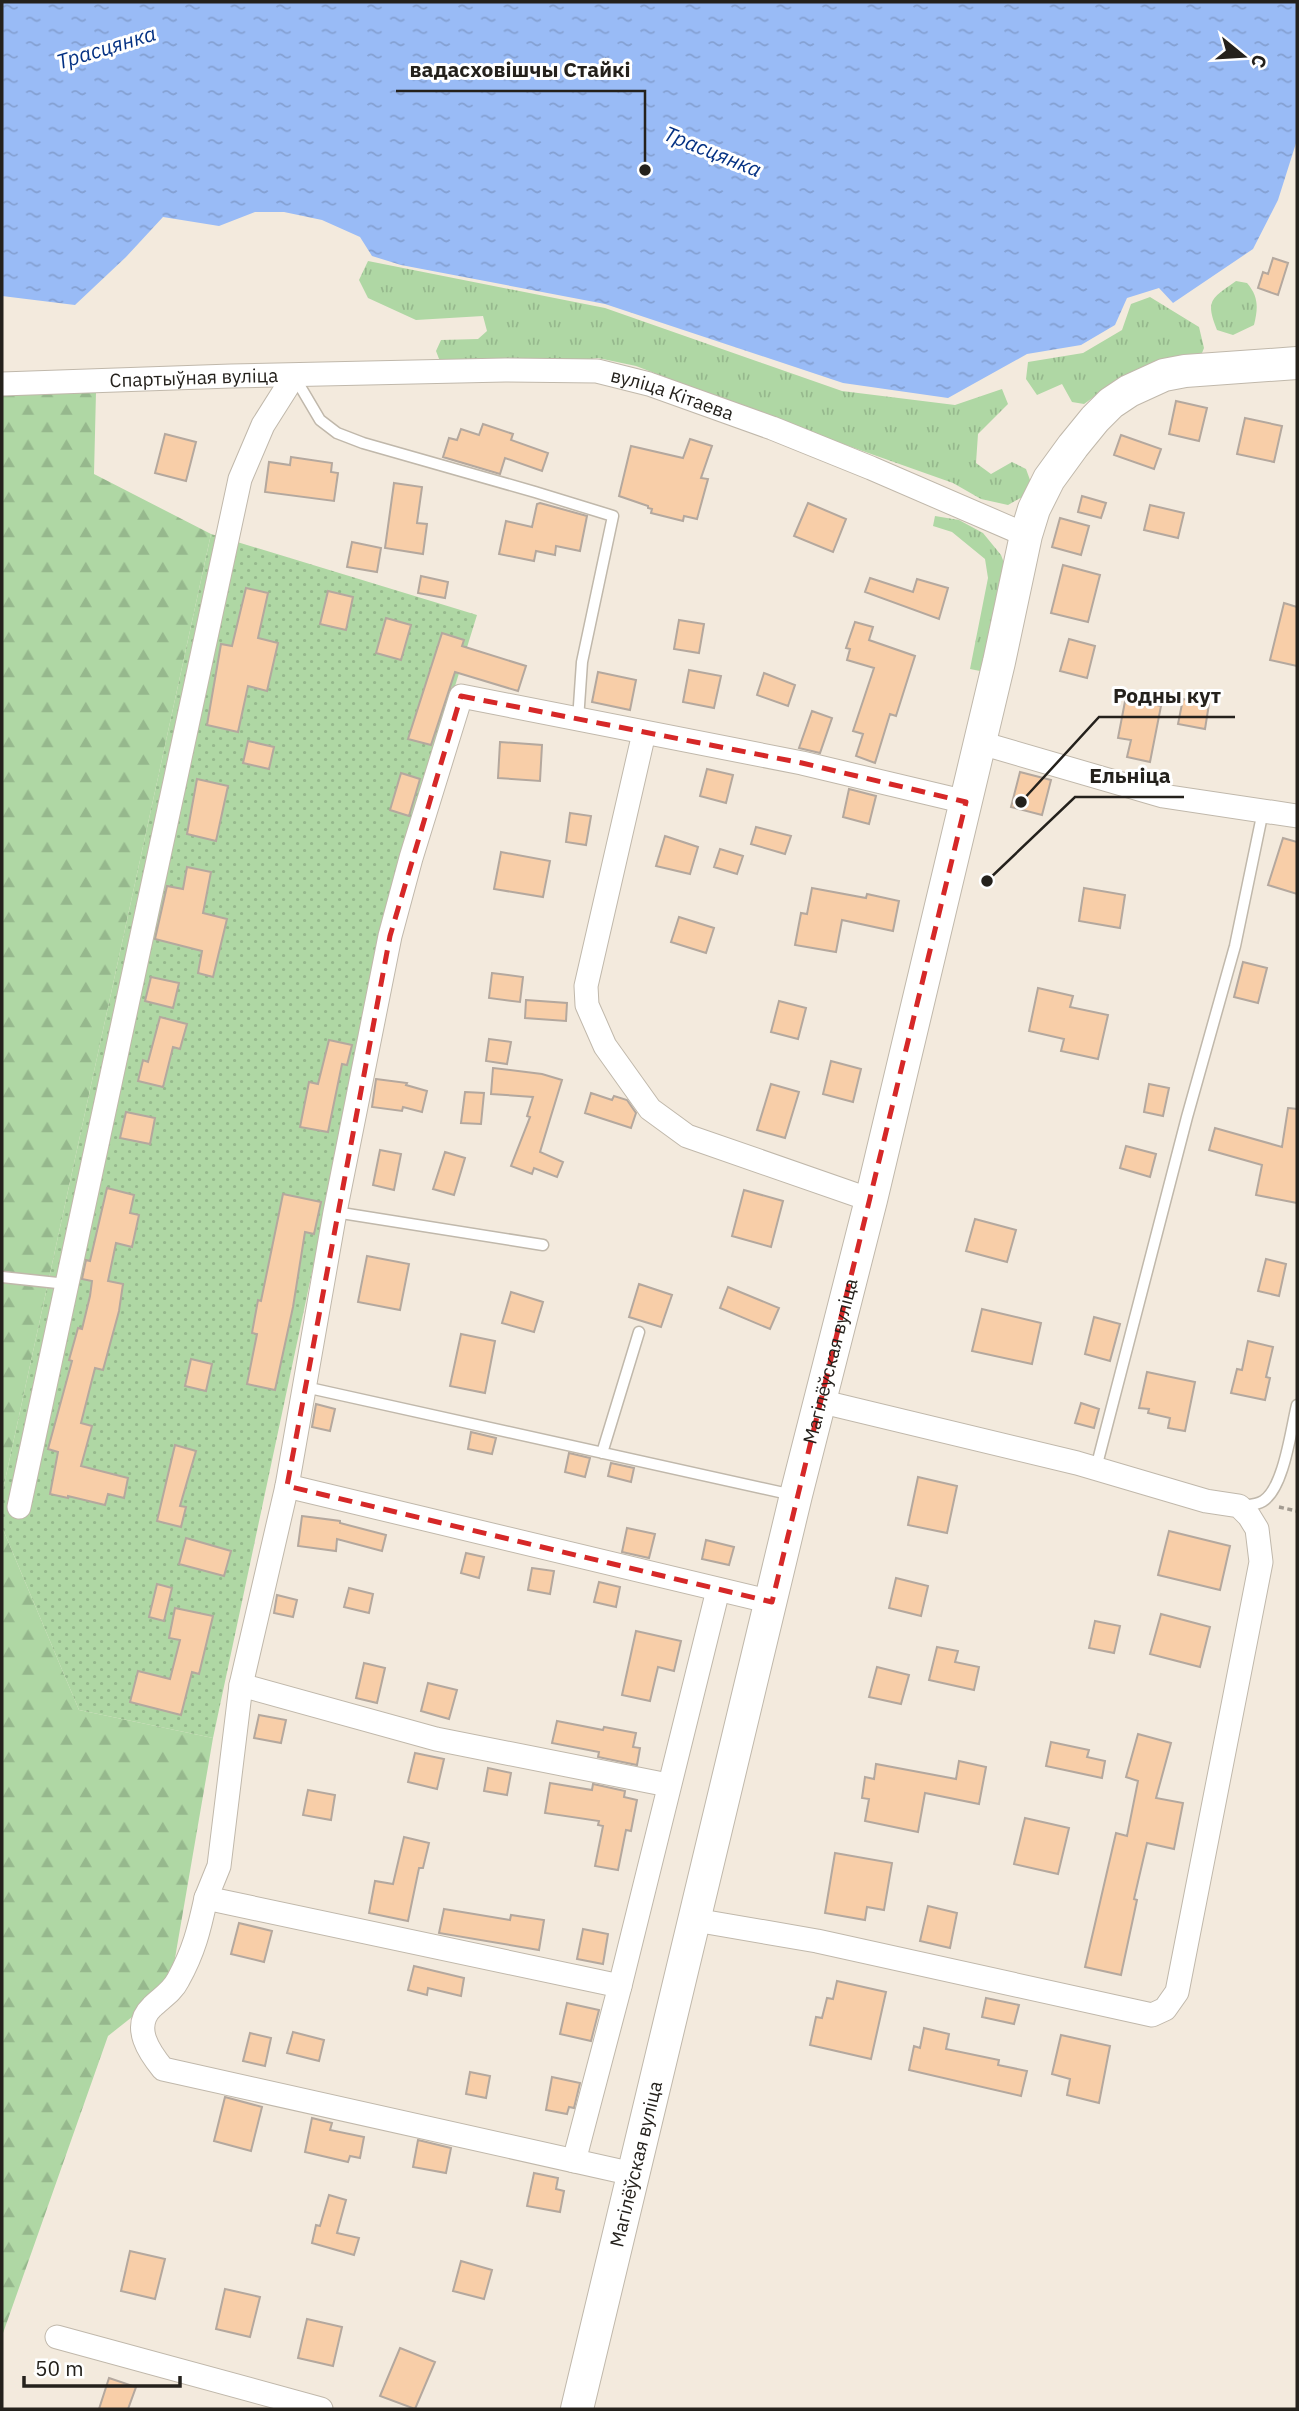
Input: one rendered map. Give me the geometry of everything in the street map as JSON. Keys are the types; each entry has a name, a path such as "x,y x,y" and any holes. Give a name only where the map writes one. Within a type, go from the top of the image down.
{"main road":[{"path":"966,802 1026,535 1034,509 1059,464 1111,403 1129,391 1164,375 1297,363"},
{"name":"Магілёўская вуліца","path":"577,2409 819,1401 872,1200 966,802"}],"street":[{"name":"вуліца Кітаева","path":"294,376 575,370 619,375 772,428 1026,535"},
{"name":"Спартыўная вуліца","path":"2,384 294,376"},
{"path":"19,1507 240,479 263,425 294,376"},
{"path":"633,2174 163,2069 144,2043 143,2024 149,2008 164,1998 177,1983 195,1946 206,1898 219,1866 241,1685 287,1486 335,1212 390,936 461,696 802,763 966,802"},
{"path":"644,733 586,986 587,1004 605,1046 650,1109 687,1136 872,1200"},
{"path":"981,743 1163,796 1297,816"},
{"path":"695,1920 817,1941 1152,2015 1165,2009 1177,1992 1261,1562 1257,1529 1239,1506 1206,1501 1096,1468 819,1401"},
{"path":"287,1486 772,1602"},
{"path":"574,2161 718,1590"},
{"path":"241,1685 436,1739 668,1785"},
{"path":"206,1898 620,1986"},
{"path":"57,2337 321,2409"}],"lane":[{"path":"294,376 320,420 337,433 613,516 582,662 578,720"},
{"path":"1096,1468 1187,1117 1235,946 1263,811"},
{"path":"335,1212 543,1245"},
{"path":"2,1277 67,1284"},
{"path":"602,1453 639,1332"},
{"path":"305,1387 796,1496"},
{"path":"1239,1506 1260,1503 1268,1497 1278,1482 1297,1405"}],"highlighted area":[{"path":"461,696 802,763 966,802 772,1602 287,1486 390,936"}],"green space":[{"path":"368,261 605,308 842,391 955,405 1002,389 1008,404 978,434 976,463 991,474 1012,462 1026,469 1030,480 1029,493 1008,505 981,499 953,483 795,427 636,366 598,358 560,363 441,364 436,351 441,340 478,339 487,331 483,316 416,320 368,298 359,280"},
{"path":"1236,281 1247,283 1256,298 1257,308 1254,325 1233,335 1217,330 1211,306 1216,297"},
{"path":"1150,297 1199,327 1204,348 1200,358 1113,383 1084,404 1072,402 1062,384 1037,395 1026,379 1028,362 1083,353 1122,330 1131,304"},
{"path":"2,389 96,392 94,474 211,534 2,1494"},
{"path":"935,516 959,520 983,533 1001,555 1009,576 985,672 970,669 988,578 985,559 952,532 933,526"},
{"path":"211,534 477,615 379,932 325,1211 213,1738 79,1710 2,1527 2,1494"},
{"path":"2,1527 79,1710 213,1738 170,1987 108,2036 2,2336"}],"water":[{"name":"Трасцянка","path":"2,2 1297,2 1297,140 1278,200 1253,249 1173,303 1159,288 1127,298 1115,325 1081,345 1027,354 948,398 843,383 605,304 401,265 372,256 360,237 322,220 284,212 255,212 219,226 163,217 126,257 75,305 2,296"}],"building":[{"path":"1273,258 1288,263 1278,295 1258,288 1263,272 1268,274"},
{"path":"1176,401 1207,408 1199,441 1169,434"},
{"path":"1245,418 1282,426 1274,462 1237,454"},
{"path":"483,424 513,434 511,440 548,453 542,471 505,458 500,474 443,457 449,438 457,440 461,429 479,435"},
{"path":"165,434 196,442 186,481 155,473"},
{"path":"1121,435 1161,449 1154,469 1114,455"},
{"path":"690,439 712,446 701,478 708,479 697,519 684,516 683,521 651,513 652,509 648,506 619,496 631,446 683,458"},
{"path":"291,457 332,463 331,472 338,473 334,501 265,492 269,462 290,465"},
{"path":"394,483 422,487 417,523 427,524 423,554 385,548"},
{"path":"1082,496 1106,503 1101,518 1078,512"},
{"path":"808,503 846,519 833,552 794,536"},
{"path":"537,504 587,516 580,551 556,546 555,555 536,551 534,561 499,554 506,521 532,527"},
{"path":"1150,505 1184,513 1178,538 1144,530"},
{"path":"1060,518 1089,526 1081,555 1052,547"},
{"path":"352,542 381,548 377,572 347,567"},
{"path":"1063,565 1100,575 1088,622 1051,613"},
{"path":"421,576 448,582 445,598 418,593"},
{"path":"870,578 913,592 917,579 948,588 939,619 865,592"},
{"path":"246,588 268,593 258,638 278,643 267,691 248,686 238,732 207,725 221,644 232,646"},
{"path":"328,591 353,597 346,630 320,624"},
{"path":"1284,603 1297,607 1297,666 1270,660"},
{"path":"386,618 411,625 401,660 376,653"},
{"path":"679,620 704,624 699,653 674,649"},
{"path":"855,622 873,627 869,640 915,656 896,716 890,714 875,763 856,756 863,734 853,731 874,668 847,660 850,649 846,648"},
{"path":"442,633 464,640 462,646 526,666 518,691 455,672 431,745 408,739"},
{"path":"1069,639 1095,646 1087,678 1060,671"},
{"path":"689,670 721,676 714,708 683,702"},
{"path":"598,672 636,680 630,710 592,702"},
{"path":"764,673 795,685 788,706 757,695"},
{"path":"1127,691 1145,695 1143,702 1161,706 1150,762 1127,757 1131,740 1118,738"},
{"path":"1183,699 1209,704 1205,729 1178,724"},
{"path":"812,711 832,718 820,753 799,748"},
{"path":"248,741 274,747 269,769 243,763"},
{"path":"500,742 542,745 540,781 498,778"},
{"path":"707,769 733,775 726,803 700,796"},
{"path":"1020,772 1051,780 1042,815 1011,807"},
{"path":"401,773 420,779 409,816 390,810"},
{"path":"197,779 228,786 216,841 187,834"},
{"path":"849,789 876,796 869,824 843,817"},
{"path":"570,813 591,816 586,845 566,842"},
{"path":"756,827 791,836 785,854 751,844"},
{"path":"665,836 698,847 690,874 656,866"},
{"path":"1283,838 1297,842 1297,894 1268,885"},
{"path":"720,849 743,856 737,874 714,867"},
{"path":"501,852 550,861 543,897 494,889"},
{"path":"187,867 211,872 203,913 227,919 213,977 198,973 202,951 155,939 167,886 183,889"},
{"path":"812,888 866,898 867,894 899,901 893,931 842,920 836,952 795,945 801,913 807,914"},
{"path":"1084,888 1125,895 1120,928 1079,921"},
{"path":"679,917 714,928 706,953 671,942"},
{"path":"1243,962 1267,968 1258,1003 1234,997"},
{"path":"492,973 523,977 520,1002 489,998"},
{"path":"151,977 179,983 173,1008 145,1001"},
{"path":"1038,988 1073,996 1070,1007 1108,1015 1098,1059 1061,1051 1064,1039 1029,1031"},
{"path":"526,1000 567,1003 566,1021 525,1018"},
{"path":"779,1001 806,1008 798,1039 771,1032"},
{"path":"160,1017 187,1024 180,1049 173,1047 163,1087 138,1081 143,1060 148,1062"},
{"path":"489,1039 511,1042 507,1064 486,1061"},
{"path":"329,1040 352,1045 347,1065 342,1064 328,1132 300,1127 309,1082 318,1084"},
{"path":"831,1061 861,1069 853,1102 823,1094"},
{"path":"493,1068 542,1074 562,1080 540,1152 563,1162 557,1177 534,1168 532,1174 511,1166 530,1117 527,1116 533,1097 491,1094"},
{"path":"376,1079 407,1083 406,1085 427,1091 422,1112 403,1107 402,1111 372,1107"},
{"path":"771,1084 799,1092 785,1138 757,1130"},
{"path":"1149,1084 1169,1088 1163,1116 1144,1112"},
{"path":"465,1092 484,1093 481,1124 461,1123"},
{"path":"591,1093 612,1100 614,1096 627,1100 636,1113 631,1128 585,1113"},
{"path":"1288,1108 1297,1109 1297,1203 1256,1195 1262,1165 1209,1150 1215,1128 1282,1147"},
{"path":"126,1112 155,1118 150,1144 120,1138"},
{"path":"1126,1146 1156,1154 1150,1177 1120,1168"},
{"path":"380,1150 401,1154 394,1190 373,1185"},
{"path":"445,1152 465,1158 454,1195 433,1189"},
{"path":"107,1188 134,1195 130,1213 139,1215 132,1247 116,1243 108,1281 123,1284 119,1311 103,1370 95,1368 81,1423 92,1426 81,1466 128,1478 124,1498 108,1494 105,1505 50,1494 58,1452 48,1449 72,1361 69,1360 78,1328 82,1329 90,1296 92,1281 82,1279 86,1260 90,1261"},
{"path":"744,1190 783,1201 771,1247 732,1236"},
{"path":"283,1194 321,1202 314,1234 305,1232 293,1307 275,1390 247,1384 257,1334 252,1333 258,1300 261,1301"},
{"path":"975,1219 1016,1230 1007,1262 966,1251"},
{"path":"367,1256 409,1264 400,1310 358,1302"},
{"path":"1266,1259 1286,1264 1279,1296 1258,1291"},
{"path":"639,1284 672,1295 661,1327 629,1317"},
{"path":"728,1287 779,1308 770,1329 720,1308"},
{"path":"511,1292 543,1302 534,1332 502,1323"},
{"path":"982,1309 1041,1323 1032,1364 972,1351"},
{"path":"1094,1317 1120,1324 1110,1361 1085,1354"},
{"path":"461,1334 495,1341 485,1393 450,1386"},
{"path":"1248,1341 1273,1347 1266,1377 1270,1378 1265,1400 1231,1393 1237,1369 1242,1370"},
{"path":"191,1359 212,1364 206,1391 185,1386"},
{"path":"1147,1372 1195,1382 1185,1431 1168,1428 1170,1418 1148,1413 1149,1409 1139,1408"},
{"path":"1081,1403 1099,1409 1094,1428 1075,1423"},
{"path":"316,1404 335,1409 330,1431 312,1427"},
{"path":"471,1432 496,1438 492,1454 468,1449"},
{"path":"175,1445 196,1451 180,1506 186,1507 181,1527 157,1521"},
{"path":"569,1453 590,1458 585,1477 565,1472"},
{"path":"611,1463 634,1468 631,1482 608,1476"},
{"path":"918,1477 957,1486 947,1533 908,1525"},
{"path":"302,1516 340,1521 386,1535 382,1551 337,1539 336,1551 298,1546"},
{"path":"627,1528 655,1534 649,1558 622,1552"},
{"path":"1169,1531 1230,1546 1220,1590 1158,1575"},
{"path":"186,1538 231,1551 224,1576 179,1564"},
{"path":"706,1540 734,1547 729,1565 702,1559"},
{"path":"466,1553 484,1557 479,1578 461,1573"},
{"path":"532,1568 554,1571 550,1594 528,1590"},
{"path":"896,1578 928,1586 921,1616 889,1608"},
{"path":"599,1582 620,1587 616,1607 594,1602"},
{"path":"157,1584 172,1588 164,1621 149,1617"},
{"path":"349,1588 373,1594 369,1613 344,1607"},
{"path":"277,1595 297,1600 293,1617 274,1613"},
{"path":"175,1608 213,1616 199,1674 192,1672 181,1715 130,1702 138,1671 170,1679 180,1640 169,1638"},
{"path":"1161,1614 1210,1627 1200,1667 1150,1654"},
{"path":"1095,1621 1120,1626 1114,1653 1089,1648"},
{"path":"636,1631 681,1641 674,1671 658,1667 650,1701 622,1695"},
{"path":"937,1647 958,1651 955,1662 979,1667 974,1690 929,1680"},
{"path":"364,1663 385,1668 377,1703 356,1698"},
{"path":"877,1667 909,1675 901,1704 869,1697"},
{"path":"428,1683 457,1690 449,1719 421,1711"},
{"path":"259,1715 286,1720 281,1743 254,1738"},
{"path":"557,1721 636,1733 633,1747 640,1748 637,1765 598,1757 599,1752 552,1743"},
{"path":"1138,1734 1171,1743 1156,1798 1183,1803 1174,1849 1147,1843 1121,1975 1085,1967 1116,1833 1127,1836 1138,1781 1126,1777"},
{"path":"1051,1742 1089,1750 1087,1757 1105,1761 1102,1778 1046,1766"},
{"path":"415,1753 444,1759 437,1789 408,1782"},
{"path":"959,1761 986,1767 979,1804 925,1793 918,1832 865,1821 869,1799 862,1798 865,1777 874,1779 876,1764 956,1779"},
{"path":"488,1768 511,1773 507,1795 484,1791"},
{"path":"550,1783 592,1790 593,1784 625,1791 624,1797 637,1800 631,1831 626,1830 618,1870 595,1866 603,1826 598,1825 599,1821 545,1813"},
{"path":"308,1790 335,1795 331,1820 303,1815"},
{"path":"1025,1818 1069,1828 1058,1874 1014,1864"},
{"path":"404,1837 429,1843 423,1868 419,1868 408,1921 369,1913 375,1881 393,1884"},
{"path":"835,1853 892,1863 884,1910 867,1907 865,1920 825,1913"},
{"path":"928,1906 957,1913 950,1948 920,1941"},
{"path":"444,1909 510,1920 511,1915 544,1920 539,1950 439,1933"},
{"path":"239,1923 272,1931 264,1962 231,1954"},
{"path":"583,1929 608,1934 603,1964 577,1959"},
{"path":"414,1966 464,1978 461,1996 428,1988 427,1995 408,1990"},
{"path":"837,1981 886,1992 871,2059 810,2045 816,2017 822,2018 827,1998 833,1999"},
{"path":"986,1998 1019,2005 1014,2024 982,2017"},
{"path":"567,2003 599,2010 591,2041 560,2034"},
{"path":"924,2028 949,2034 946,2049 999,2060 998,2065 1027,2071 1021,2096 909,2070 914,2046 920,2048"},
{"path":"293,2032 324,2040 319,2061 287,2053"},
{"path":"250,2033 271,2038 265,2066 243,2061"},
{"path":"1061,2035 1110,2046 1099,2103 1067,2095 1070,2079 1052,2074"},
{"path":"470,2072 490,2076 486,2098 466,2094"},
{"path":"552,2077 580,2083 574,2108 569,2107 567,2114 546,2110"},
{"path":"225,2097 262,2107 251,2151 214,2141"},
{"path":"312,2118 332,2123 330,2130 364,2137 360,2158 350,2156 348,2162 305,2152"},
{"path":"418,2140 451,2148 446,2173 413,2167"},
{"path":"534,2173 558,2178 556,2189 564,2191 560,2212 527,2206"},
{"path":"329,2195 346,2200 337,2233 359,2238 354,2255 312,2243 316,2225 320,2226"},
{"path":"130,2251 165,2259 155,2299 121,2291"},
{"path":"461,2261 492,2270 484,2299 453,2291"},
{"path":"225,2289 260,2297 250,2337 216,2329"},
{"path":"307,2319 342,2327 333,2366 298,2358"},
{"path":"400,2348 435,2362 415,2409 380,2396"},
{"path":"109,2378 136,2387 128,2409 99,2409"}],"place":[{"name":"вадасховішчы Стайкі","path":"645,170"},
{"name":"Родны кут","path":"1021,802"},
{"name":"Ельніца","path":"987,881"}]}
